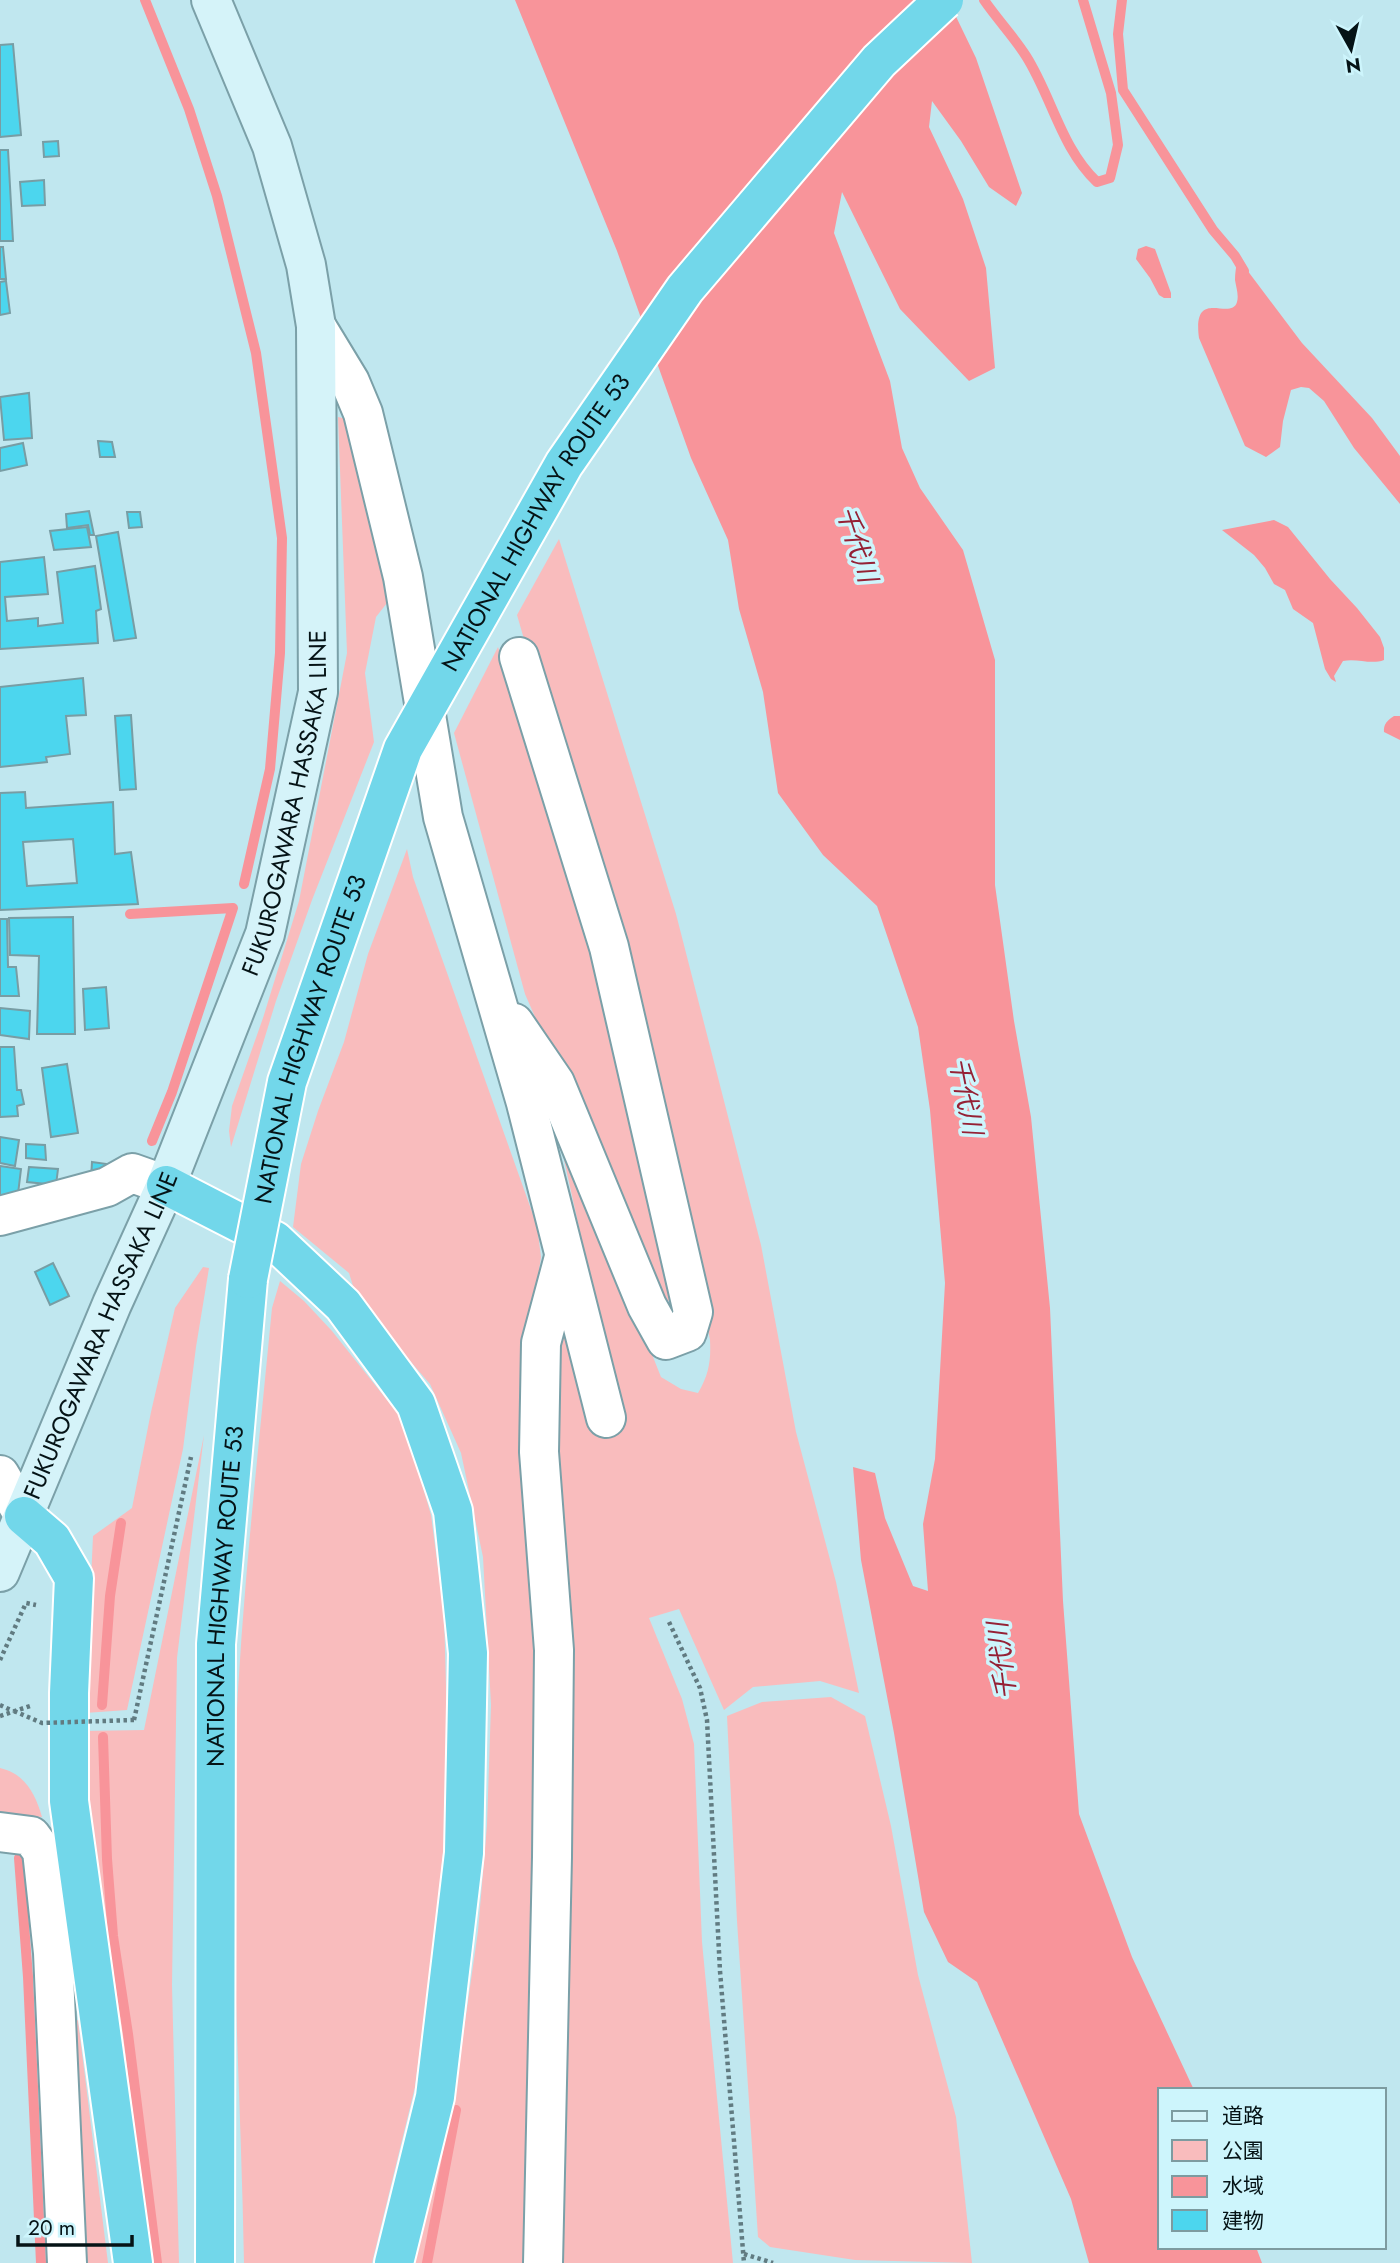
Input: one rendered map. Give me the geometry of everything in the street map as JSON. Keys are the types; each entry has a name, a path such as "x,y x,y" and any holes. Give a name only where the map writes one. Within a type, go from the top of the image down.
{"highway":[{"name":"NATIONAL HIGHWAY ROUTE 53","path":"215,2263 216,1644 248,1279 287,1082 402,749 564,464 685,289 879,61 944,0"},
{"path":"166,1185 275,1241 342,1305 416,1404 453,1511 468,1653 464,1853 435,2097 394,2263"},
{"path":"24,1516 52,1540 74,1578 69,1693 69,1801 134,2263"}],"main road":[{"name":"FUKUROGAWARA HASSAKA LINE","path":"0,1572 112,1304 166,1185 265,934 318,692 316,326 306,265 272,146 211,0"}],"street":[{"path":"316,326 350,382 363,413 403,577 443,817 526,1103 606,1418"},
{"path":"495,996 555,1083 647,1306 666,1340 687,1332 693,1312 609,947 519,657"},
{"path":"0,1216 107,1186 132,1174 166,1185"},
{"path":"543,2263 554,1650 539,1452 541,1343 564,1255"},
{"path":"0,1475 24,1516"},
{"path":"0,1832 31,1836 42,1851 53,1953 67,2263"}],"path":[{"path":"0,1705 41,1723 134,1720 192,1448"},
{"path":"0,1660 26,1603 41,1605"},
{"path":"669,1622 700,1688 707,1720 720,1971 744,2263"},
{"path":"0,1716 31,1705"},
{"path":"744,2253 773,2263"}],"green space":[{"path":"338,417 347,419 394,594 376,617 365,673 374,742 276,1001 231,1147 229,1131 232,1106 263,1018 299,901 347,653"},
{"path":"559,539 676,914 761,1245 796,1432 836,1582 859,1693 820,1681 753,1687 724,1710 679,1609 649,1618 682,1699 694,1744 702,1942 733,2263 559,2263 566,2152 571,1709 554,1351 562,1312 623,1426 551,1101 661,1377 681,1389 698,1393 710,1361 710,1340 679,1173 517,615"},
{"path":"498,647 591,928 672,1284 670,1299 666,1304 659,1301 525,994 454,733"},
{"path":"407,849 413,877 537,1226 541,1257 533,1310 527,1431 539,1829 525,2263 414,2263 459,2064 478,1931 487,1825 491,1705 483,1557 461,1453 430,1384 372,1317 354,1289 349,1273 293,1227 301,1164 344,1042 368,954"},
{"path":"203,1267 209,1268 183,1449 127,1710 85,1713 93,1536 132,1508 175,1308"},
{"path":"280,1281 304,1301 332,1331 399,1415 431,1515 444,1613 449,1796 433,1948 415,2087 372,2263 244,2263 234,1942 235,1750 241,1639 256,1473 272,1308"},
{"path":"204,1435 177,1658 172,1985 179,2263 145,2263 88,1818 84,1731 144,1730"},
{"path":"831,1697 865,1716 891,1826 918,1975 956,2117 972,2263 855,2260 770,2247 758,2237 737,1921 727,1716 762,1702"},
{"path":"0,1768 16,1775 28,1786 42,1817 0,1814"},
{"path":"78,2020 108,2263 77,2263 74,2022"}],"water":[{"name":"千代川","path":"515,0 948,0 976,58 1022,193 1016,206 989,187 932,101 929,127 963,199 986,268 995,368 969,381 900,309 842,192 834,233 890,381 902,448 920,488 963,550 995,660 995,885 1031,1117 1050,1308 1063,1601 1079,1814 1132,1957 1193,2088 1158,2088 1158,2249 1257,2249 1262,2263 1089,2263 1071,2199 977,1982 948,1962 924,1912 861,1560 853,1467 875,1473 885,1518 913,1586 928,1591 923,1524 935,1459 945,1283 930,1110 918,1027 877,906 823,855 778,793 763,692 739,609 728,540 691,458 617,251"},
{"path":"1146,246 1155,249 1171,298 1159,295 1136,259 1138,249"},
{"path":"1238,258 1302,343 1372,418 1400,456 1400,504 1354,448 1324,401 1309,388 1291,390 1280,447 1266,457 1245,446 1199,338 1198,322 1201,313 1206,309 1228,309 1237,302 1235,277"},
{"path":"1274,520 1288,527 1380,637 1384,660 1343,661 1334,676 1336,682 1331,679 1325,669 1313,623 1293,609 1285,590 1274,584 1254,555 1222,530"},
{"path":"1394,716 1400,716 1400,740 1384,732 1386,722"}],"building":[{"path":"13,44 21,135 0,137 0,45"},
{"path":"58,141 59,156 44,157 43,142"},
{"path":"0,150 8,150 13,241 0,241"},
{"path":"44,180 45,205 22,206 20,182"},
{"path":"0,247 3,247 6,279 0,279"},
{"path":"6,281 10,313 0,315 0,282"},
{"path":"29,393 32,438 4,440 0,397"},
{"path":"98,441 112,442 115,457 100,457"},
{"path":"23,443 27,465 0,471 0,448"},
{"path":"89,511 94,535 90,535 88,525 67,528 66,514"},
{"path":"127,512 140,512 142,527 129,528"},
{"path":"87,527 91,547 54,550 50,531"},
{"path":"118,532 136,638 114,641 96,536"},
{"path":"44,557 48,594 5,597 7,621 38,618 38,626 63,623 57,572 95,566 101,609 96,611 98,643 0,649 0,562"},
{"path":"83,678 86,715 66,716 70,754 46,757 47,762 0,767 0,687"},
{"path":"131,715 136,789 120,790 115,716"},
{"path":"25,792 26,808 113,802 115,854 131,852 138,904 0,910 0,793","holes":["73,839 77,883 27,886 23,842"]},
{"path":"73,917 75,1034 37,1034 39,956 10,955 9,918"},
{"path":"0,919 7,919 8,967 16,967 19,996 0,996"},
{"path":"106,987 109,1028 85,1030 83,989"},
{"path":"0,1008 30,1011 29,1039 0,1035"},
{"path":"0,1047 14,1047 17,1090 21,1090 24,1104 17,1106 18,1116 0,1117"},
{"path":"67,1064 78,1133 51,1137 42,1068"},
{"path":"0,1137 19,1140 15,1166 0,1163"},
{"path":"26,1144 45,1145 46,1160 26,1158"},
{"path":"92,1162 107,1164 106,1181 91,1180"},
{"path":"0,1166 21,1169 17,1202 0,1199"},
{"path":"29,1167 58,1169 56,1185 27,1182"},
{"path":"53,1263 69,1296 50,1305 35,1272"}],"waterway":[{"path":"145,0 189,109 217,196 256,353 282,538 280,653 270,769 244,884"},
{"path":"984,0 1026,56 1074,154 1097,182 1110,178 1118,145 1111,93 1083,0"},
{"path":"1122,0 1118,34 1123,90 1213,230 1244,271"},
{"path":"130,914 233,908 172,1092 152,1141"},
{"path":"102,1705 110,1596 121,1523"},
{"path":"103,1737 107,1859 113,1936 157,2263"},
{"path":"19,1858 28,1977 41,2263"},
{"path":"427,2263 456,2110"}]}
